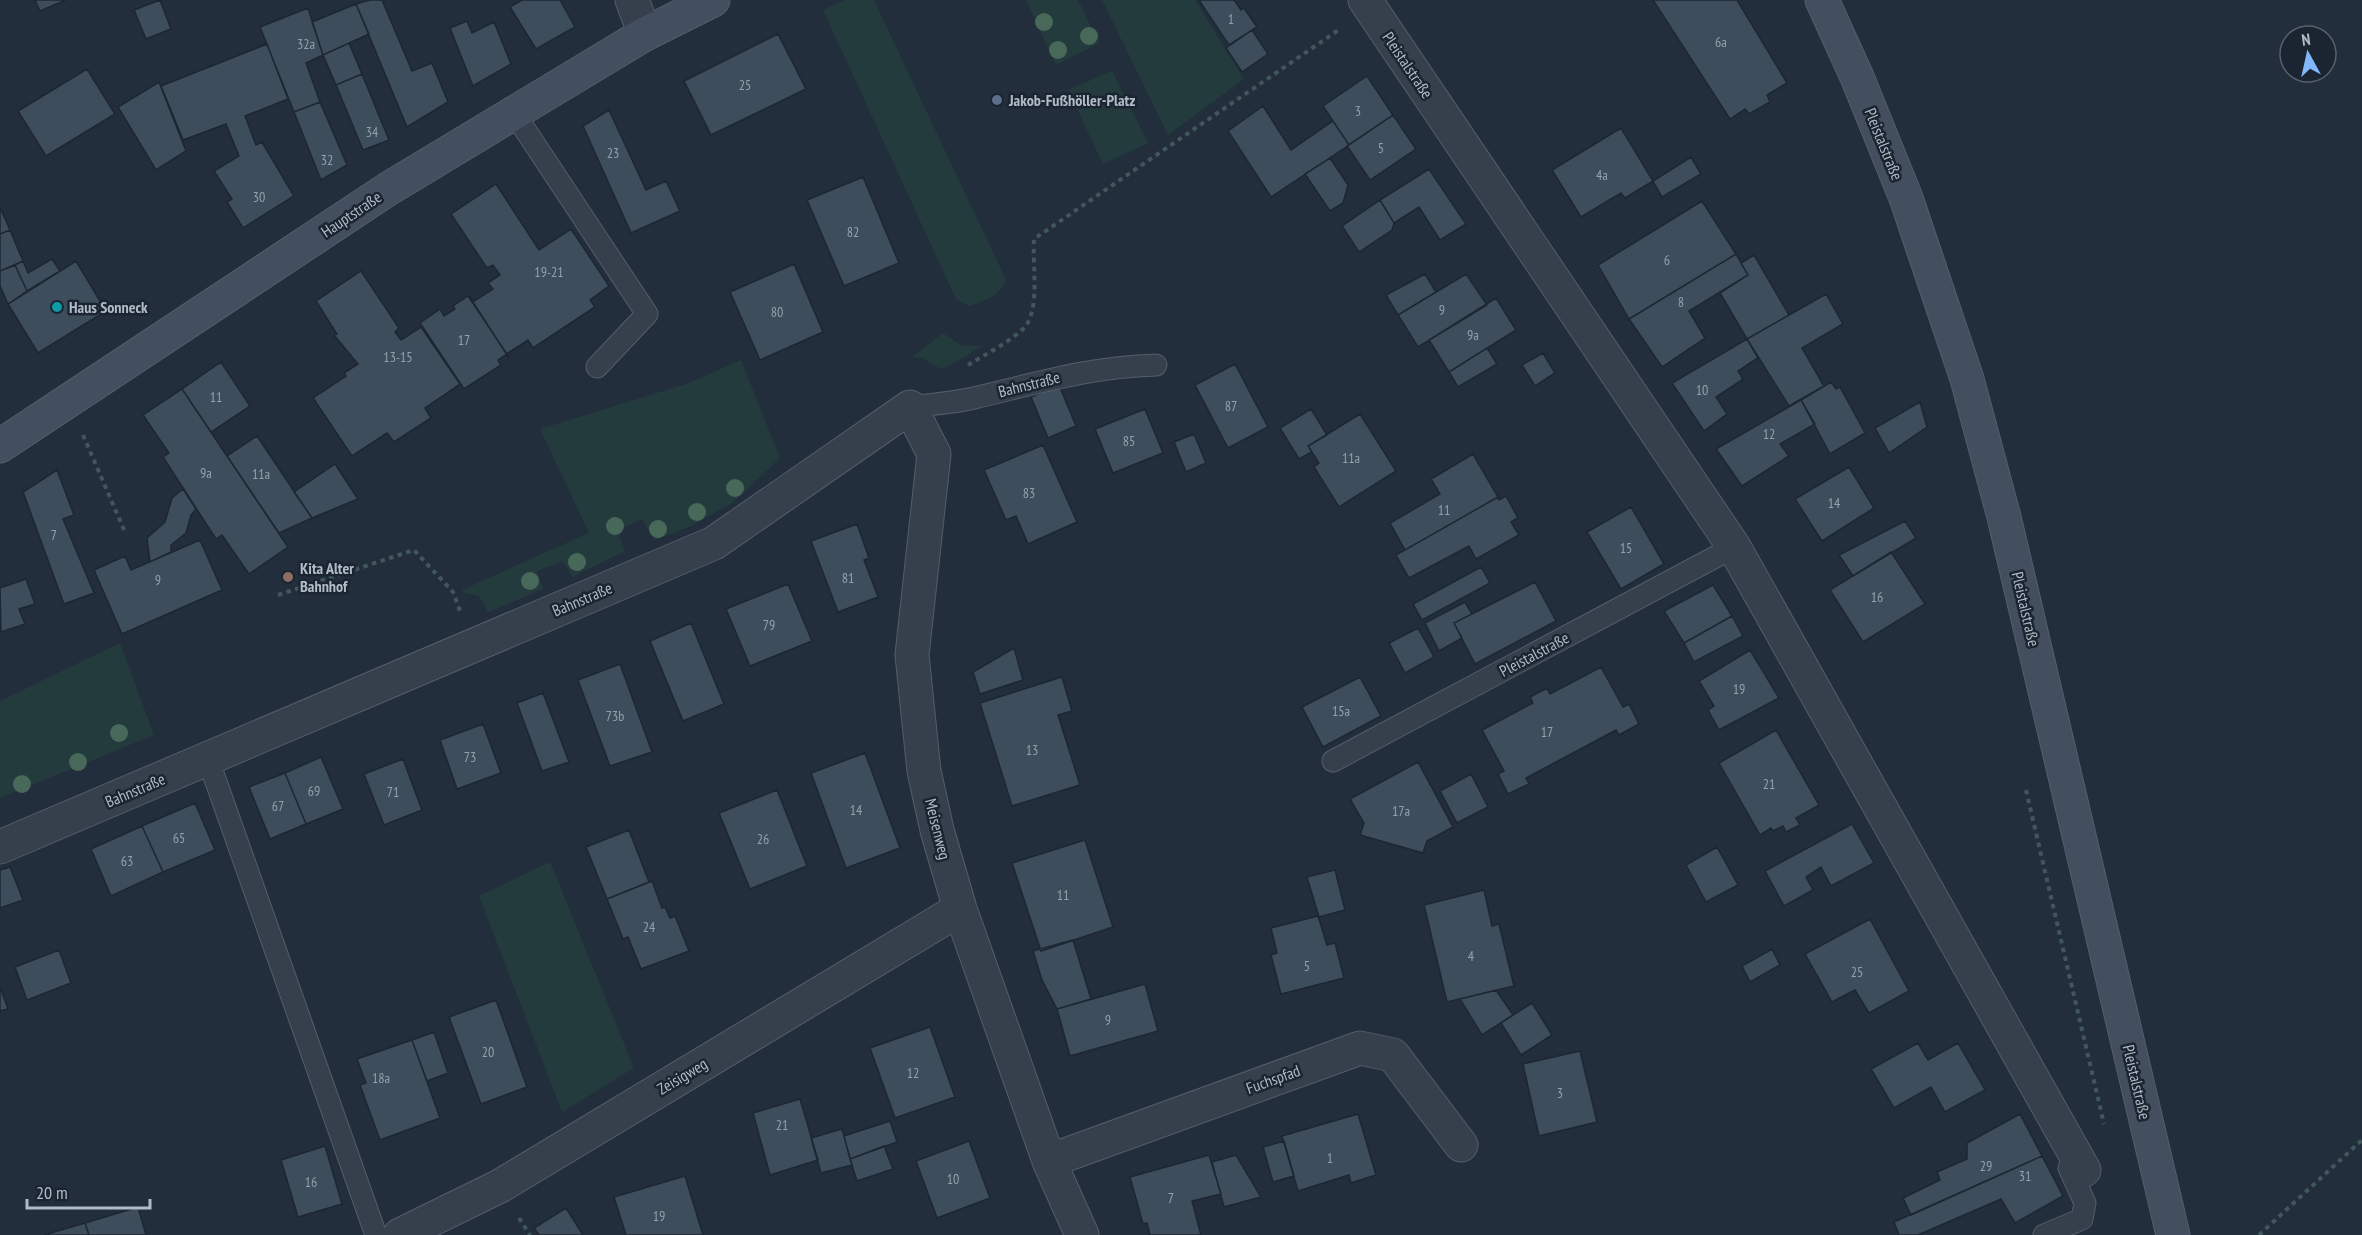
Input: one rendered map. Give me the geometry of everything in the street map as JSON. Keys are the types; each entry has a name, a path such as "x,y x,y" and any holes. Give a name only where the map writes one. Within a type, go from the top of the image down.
{"main road":[{"name":"Hauptstraße","path":"0,446 388,189 645,34 712,0"},
{"name":"Pleistalstraße","path":"1822,0 1857,77 1906,198 1967,379 2004,517 2173,1235"}],"street":[{"path":"632,0 645,34"},
{"name":"Pleistalstraße","path":"1368,6 1734,547 2080,1162"},
{"name":"Bahnstraße","path":"0,848 714,543 910,407"},
{"name":"Meisenweg","path":"910,407 934,454 912,655 924,771 937,830 960,909 1049,1161 1082,1235"},
{"name":"Zeisigweg","path":"400,1235 500,1186 960,909"},
{"name":"Fuchspfad","path":"1049,1161 1360,1048 1393,1055 1461,1145"}],"lane":[{"path":"514,113 647,314 597,367"},
{"name":"Bahnstraße","path":"910,407 972,398 1060,375 1120,366 1156,365"},
{"name":"Pleistalstraße","path":"1333,760 1734,547"},
{"path":"208,759 376,1235"},
{"path":"2044,1235 2082,1219 2085,1203 2069,1168 2080,1162"}],"path":[{"path":"967,366 1024,329 1032,316 1034,239 1333,33 1368,6"},
{"path":"65,403 90,449 125,532"},
{"path":"278,595 414,550 453,592 473,645"},
{"path":"2025,784 2106,1131"},
{"path":"2259,1235 2362,1140"}],"green space":[{"path":"845,0 874,0 1006,280 996,294 987,299 970,306 956,299 823,10"},
{"path":"1026,0 1078,0 1099,43 1056,65"},
{"path":"1102,0 1195,0 1244,79 1168,135"},
{"path":"1112,71 1148,143 1103,164 1068,90"},
{"path":"943,333 960,345 983,346 945,368 939,368 923,358 912,357"},
{"path":"741,360 780,458 732,503 691,526 655,540 642,519 617,531 625,551 572,577 563,561 537,571 543,589 488,612 479,596 464,593 462,590 589,533 540,429 689,383"},
{"path":"120,643 154,735 0,798 0,701"},
{"path":"550,862 634,1068 562,1112 479,896"}],"building":[{"path":"35,0 66,0 40,11"},
{"path":"160,0 171,29 146,39 134,10"},
{"path":"370,0 382,0 412,71 432,63 448,102 407,127 356,4"},
{"path":"522,0 560,0 575,27 536,49 510,7"},
{"path":"1199,0 1234,0 1241,10 1244,8 1257,27 1229,45"},
{"path":"1653,0 1737,0 1787,83 1767,95 1770,102 1749,114 1745,109 1730,119"},
{"path":"356,4 369,34 323,55 312,22"},
{"path":"308,8 323,55 306,63 320,102 294,112 260,27"},
{"path":"467,21 472,33 494,22 511,64 473,86 450,28"},
{"path":"1252,30 1268,54 1242,72 1226,48"},
{"path":"778,34 806,89 711,135 684,81"},
{"path":"349,43 362,74 336,85 323,55"},
{"path":"267,44 288,99 245,116 256,145 262,142 294,196 243,228 227,202 232,199 214,171 239,156 226,124 183,140 161,86"},
{"path":"87,69 115,114 46,156 18,111"},
{"path":"362,74 389,140 363,150 336,85"},
{"path":"1367,76 1393,115 1349,145 1323,106"},
{"path":"159,82 186,151 156,170 118,107"},
{"path":"320,102 347,165 321,180 294,112"},
{"path":"1263,106 1291,150 1333,121 1349,145 1271,197 1228,131"},
{"path":"609,110 646,190 666,181 680,211 631,233 583,126"},
{"path":"1393,115 1416,149 1370,180 1347,146"},
{"path":"1621,128 1653,181 1625,198 1621,193 1581,217 1552,170"},
{"path":"1691,157 1701,174 1662,197 1653,181"},
{"path":"1330,158 1348,185 1343,203 1330,211 1305,174"},
{"path":"1429,169 1466,224 1440,240 1419,207 1394,223 1380,200"},
{"path":"863,177 899,263 844,286 807,200"},
{"path":"496,184 539,250 571,229 609,286 590,300 595,307 533,348 528,340 508,353 509,358 469,296 474,301 493,289 488,283 500,275 493,265 487,268 451,214"},
{"path":"1380,200 1394,223 1392,230 1359,252 1342,226"},
{"path":"1702,201 1736,254 1629,319 1598,265"},
{"path":"0,207 10,230 0,234"},
{"path":"10,230 23,261 0,271 0,234"},
{"path":"1736,254 1748,275 1689,311 1705,338 1662,367 1629,319"},
{"path":"1754,255 1789,315 1747,339 1720,293 1748,275 1741,263"},
{"path":"52,259 60,271 27,291 15,265 23,261 28,273"},
{"name":"Haus Sonneck","path":"76,261 106,311 38,353 8,304"},
{"path":"794,264 823,332 760,360 730,292"},
{"path":"15,265 27,291 8,304 0,286 0,271"},
{"path":"361,271 399,328 395,332 401,340 421,327 460,384 425,408 431,418 394,442 387,433 352,456 313,398 346,376 344,373 358,364 334,335 337,334 316,301"},
{"path":"1425,274 1436,292 1398,315 1386,295"},
{"path":"1466,274 1487,305 1418,347 1398,315"},
{"path":"1826,294 1843,324 1802,348 1824,386 1789,406 1747,339"},
{"path":"468,296 507,354 498,360 501,365 464,389 420,323 440,309 444,316 455,309 453,306"},
{"path":"1496,298 1516,330 1449,372 1429,340"},
{"path":"1747,339 1758,358 1738,371 1743,379 1716,397 1727,414 1704,431 1672,383"},
{"path":"1487,348 1497,364 1458,387 1449,372"},
{"path":"1543,353 1555,373 1535,386 1522,365"},
{"path":"221,362 250,406 211,432 182,389"},
{"path":"1235,364 1268,427 1228,448 1195,385"},
{"path":"1831,382 1836,389 1840,387 1865,433 1830,454 1801,400"},
{"path":"1059,385 1076,426 1048,438 1031,397"},
{"path":"182,389 288,547 249,574 222,535 216,539 163,457 169,453 143,415"},
{"path":"1801,400 1815,424 1780,444 1789,456 1742,486 1716,449"},
{"path":"1920,402 1927,427 1889,453 1875,428"},
{"path":"1145,409 1163,453 1113,473 1095,429"},
{"path":"1311,409 1327,435 1308,446 1312,452 1299,459 1280,428"},
{"path":"1360,414 1396,471 1339,507 1314,467 1319,463 1308,446"},
{"path":"1194,434 1206,463 1186,472 1174,442"},
{"path":"257,436 312,518 279,533 227,456"},
{"path":"1043,445 1077,522 1028,544 1016,516 1006,520 984,470"},
{"path":"1473,454 1498,497 1405,550 1390,523 1440,494 1431,479"},
{"path":"335,464 358,499 312,518 294,492"},
{"path":"1849,467 1874,508 1822,541 1795,499"},
{"path":"57,470 74,515 63,519 94,593 64,604 23,492"},
{"path":"183,489 196,509 191,515 186,533 171,545 171,552 150,562 147,538 165,522 172,498"},
{"path":"1506,496 1518,518 1511,522 1519,535 1476,559 1469,546 1409,578 1396,555 1498,497 1499,500"},
{"path":"1631,507 1664,564 1621,589 1587,532"},
{"path":"1905,521 1916,538 1853,576 1839,555"},
{"path":"857,524 869,558 864,560 878,597 838,612 811,541"},
{"path":"200,540 222,590 122,634 94,570 125,556 131,570"},
{"path":"1891,552 1925,604 1863,642 1830,590"},
{"path":"1481,567 1490,583 1422,620 1413,604"},
{"path":"26,579 35,604 19,609 25,624 1,632 0,588"},
{"path":"1535,582 1556,621 1475,664 1454,623"},
{"path":"788,584 812,641 750,666 726,609"},
{"path":"1713,585 1732,616 1684,643 1664,611"},
{"path":"1465,602 1472,614 1454,623 1462,638 1439,651 1425,623"},
{"path":"1732,616 1743,636 1694,662 1684,643"},
{"path":"691,623 724,704 683,721 650,641"},
{"path":"1418,628 1434,657 1405,673 1389,643"},
{"path":"1014,648 1023,680 980,694 973,672"},
{"path":"1750,650 1779,698 1719,730 1708,710 1714,706 1699,681"},
{"path":"620,664 652,752 610,766 578,680"},
{"path":"1601,667 1623,707 1629,704 1639,724 1619,735 1616,730 1526,778 1529,784 1508,794 1498,774 1504,771 1482,730 1533,703 1530,697 1547,688 1550,694"},
{"path":"1062,677 1072,711 1058,715 1080,785 1012,806 980,703"},
{"path":"1360,677 1381,716 1323,747 1302,707"},
{"path":"543,693 569,762 542,771 517,703"},
{"path":"483,724 501,773 457,789 440,740"},
{"path":"1776,730 1819,805 1796,818 1800,825 1786,832 1783,826 1773,831 1771,828 1760,835 1719,763"},
{"path":"865,753 900,848 846,868 811,773"},
{"path":"321,757 343,809 306,824 285,773"},
{"path":"403,759 422,810 384,825 364,774"},
{"path":"1418,762 1453,827 1427,841 1423,853 1360,835 1364,823 1350,799"},
{"path":"285,773 306,824 270,839 249,787"},
{"path":"1471,774 1488,807 1457,823 1440,791"},
{"path":"777,790 807,866 750,889 719,813"},
{"path":"195,803 215,850 163,872 142,826"},
{"path":"1852,824 1874,863 1831,886 1821,867 1806,877 1813,890 1784,906 1765,871"},
{"path":"142,826 163,872 111,896 91,849"},
{"path":"629,830 649,882 607,899 586,847"},
{"path":"1085,840 1113,927 1041,951 1012,863"},
{"path":"1717,847 1738,885 1706,902 1686,865"},
{"path":"10,867 23,900 0,908 0,870"},
{"path":"1335,870 1345,910 1319,917 1307,877"},
{"path":"652,881 662,908 665,907 670,918 675,916 689,951 641,969 628,937 623,939 607,899"},
{"path":"1484,890 1492,926 1499,924 1514,986 1447,1002 1424,905"},
{"path":"1318,916 1327,945 1335,943 1344,978 1281,994 1271,955 1277,953 1271,928"},
{"path":"1870,919 1909,991 1869,1013 1855,990 1832,1002 1805,954"},
{"path":"1073,940 1091,999 1057,1009 1042,980 1033,951"},
{"path":"1772,949 1780,965 1750,982 1742,966"},
{"path":"59,950 71,983 27,1000 15,967"},
{"path":"1145,984 1158,1031 1070,1056 1057,1009"},
{"path":"0,987 8,1009 0,1011"},
{"path":"1496,990 1513,1015 1482,1035 1460,999"},
{"path":"496,1000 527,1087 481,1104 449,1017"},
{"path":"1532,1003 1552,1035 1521,1055 1501,1023"},
{"path":"930,1027 955,1097 895,1118 870,1048"},
{"path":"434,1032 448,1073 427,1081 412,1040"},
{"path":"412,1040 440,1118 380,1140 360,1085 366,1083 357,1059"},
{"path":"1918,1043 1928,1060 1958,1043 1985,1090 1945,1112 1931,1087 1894,1108 1871,1069"},
{"path":"1580,1051 1597,1122 1539,1136 1523,1064"},
{"path":"800,1099 818,1160 770,1175 753,1113"},
{"path":"1358,1114 1376,1175 1351,1183 1349,1175 1298,1191 1282,1136"},
{"path":"2020,1114 2042,1156 1911,1215 1903,1198 1940,1180 1937,1172 1967,1159 1967,1143"},
{"path":"890,1121 897,1142 850,1159 844,1136"},
{"path":"842,1129 852,1165 821,1173 811,1138"},
{"path":"969,1141 990,1198 937,1218 916,1161"},
{"path":"1284,1141 1294,1176 1273,1182 1263,1147"},
{"path":"325,1146 342,1204 298,1217 281,1160"},
{"path":"884,1146 893,1169 857,1181 850,1159"},
{"path":"1209,1155 1221,1194 1192,1201 1201,1235 1150,1235 1147,1223 1143,1224 1130,1177"},
{"path":"1236,1155 1261,1197 1224,1207 1212,1162"},
{"path":"2042,1156 2063,1196 2015,1223 2001,1199 1918,1235 1899,1235 1894,1222"},
{"path":"685,1176 703,1235 626,1235 614,1197"},
{"path":"138,1207 146,1235 89,1235 85,1223"},
{"path":"566,1208 583,1235 539,1235 534,1228"},
{"path":"85,1223 89,1235 44,1235"}],"place":[{"name":"Jakob-Fußhöller-Platz","path":"997,100"},
{"name":"Haus Sonneck","path":"57,307"},
{"name":"Kita Alter Bahnhof","path":"288,577"}]}
